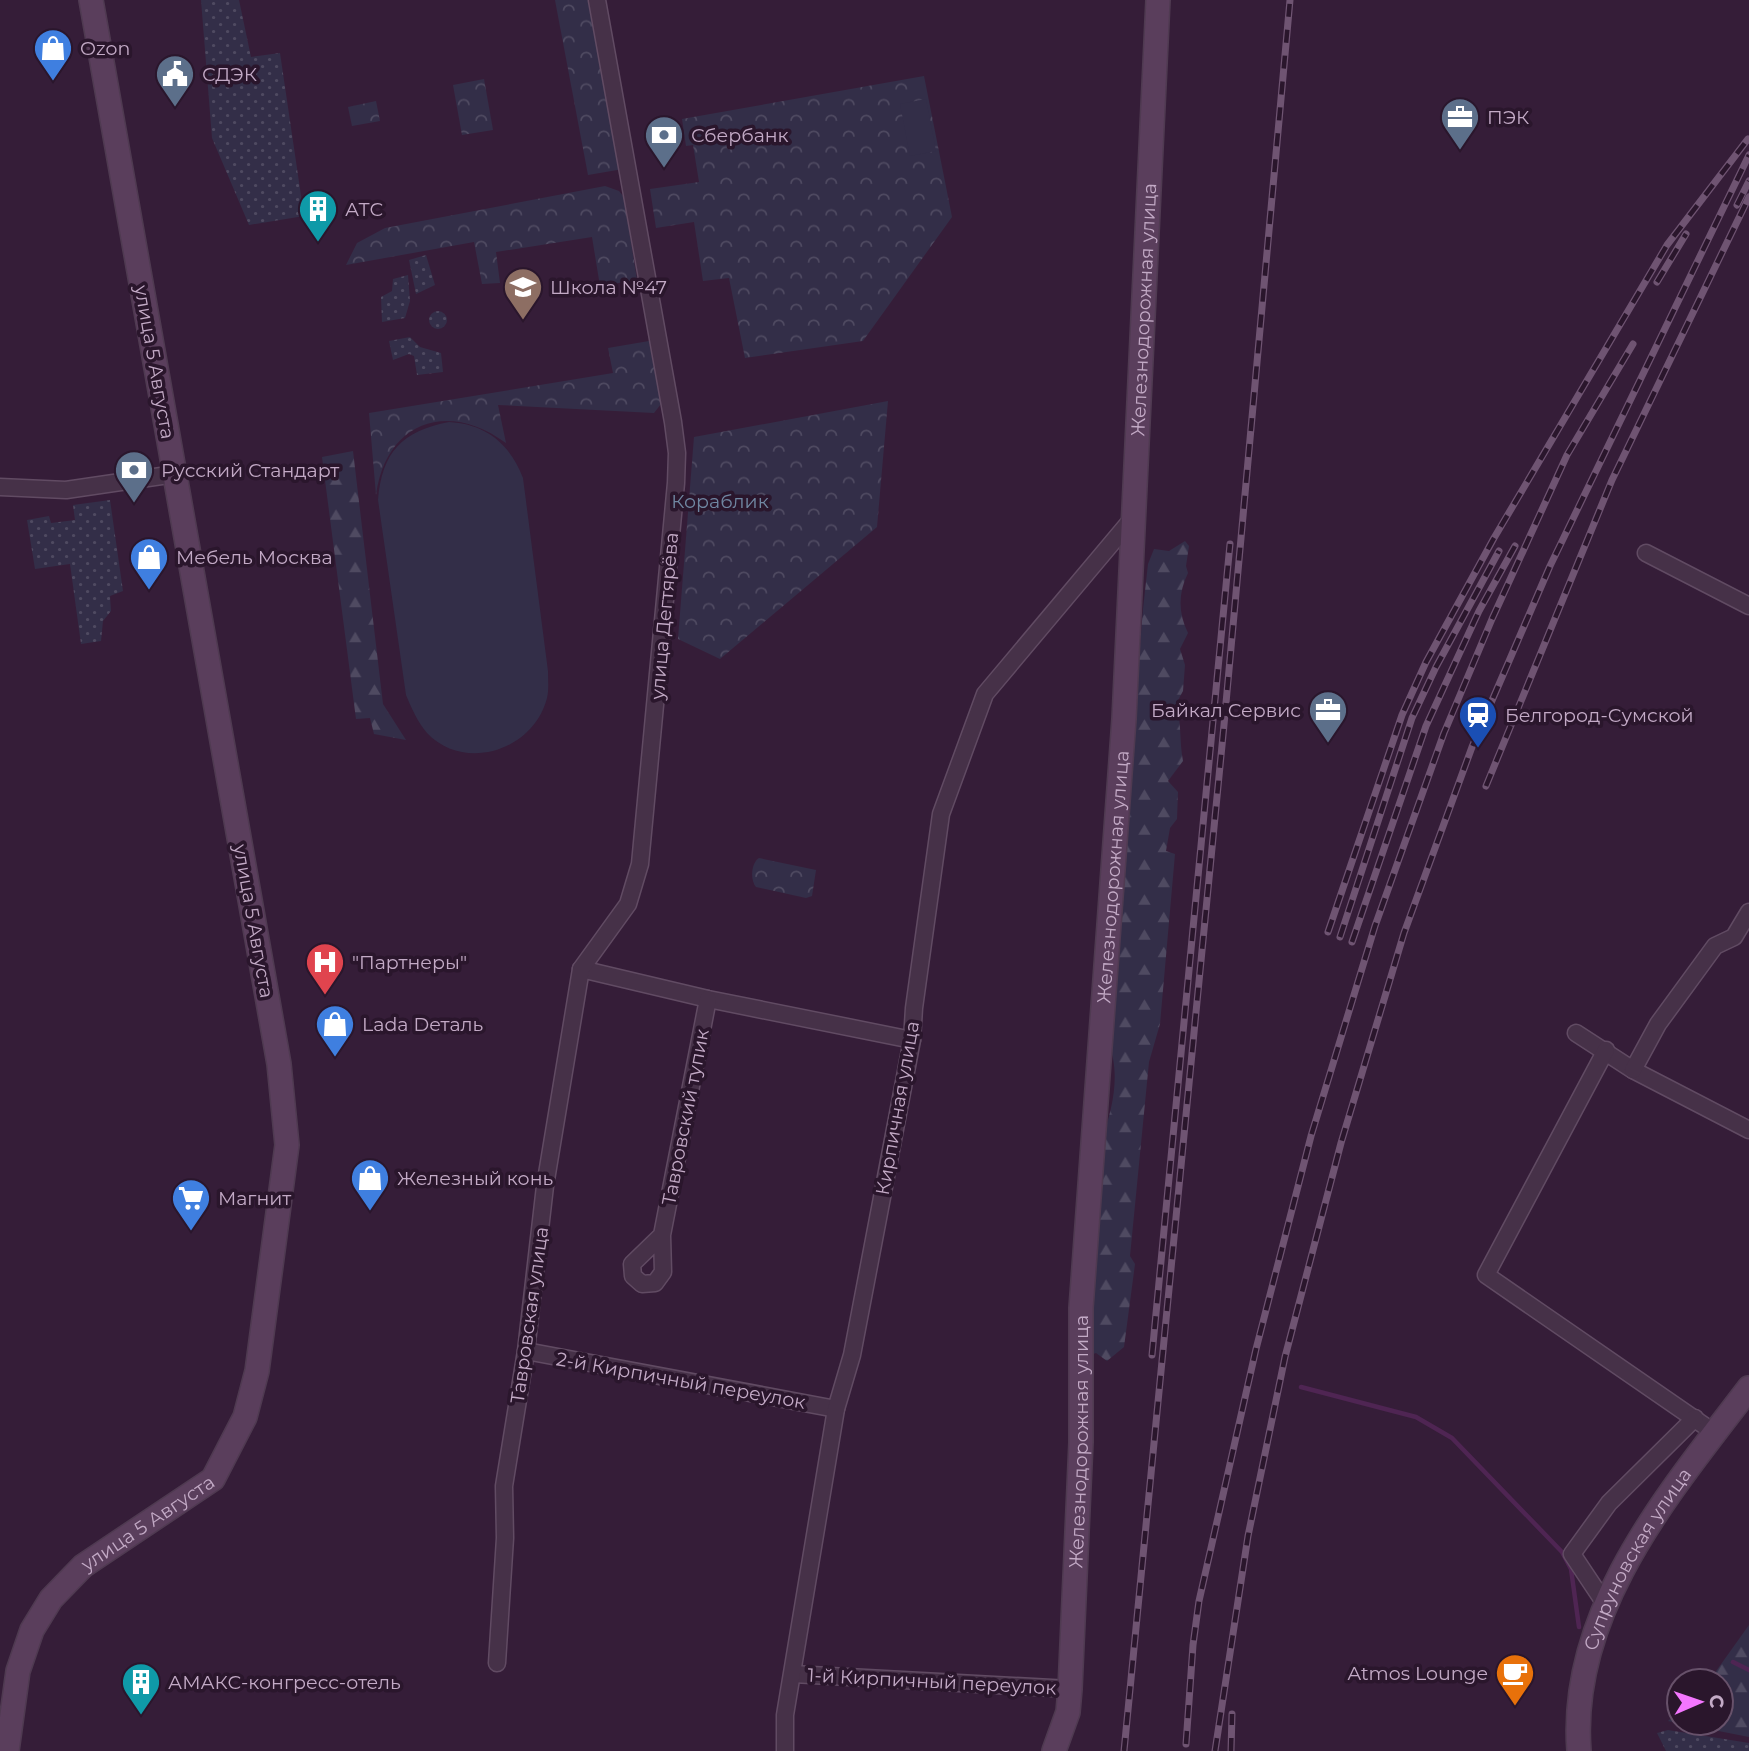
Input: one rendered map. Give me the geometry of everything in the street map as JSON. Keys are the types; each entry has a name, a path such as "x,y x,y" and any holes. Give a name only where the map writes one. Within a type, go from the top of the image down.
{"street":[{"name":"улица 5 Августа","path":"7,1751 18,1671 32,1630 51,1599 83,1566 213,1479 245,1417 257,1371 286,1145 279,1064 91,0"},
{"name":"улица Дегтярёва","path":"581,969 628,904 640,864 677,453 597,0"},
{"name":"Железнодорожная улица","path":"1054,1751 1068,1712 1070,1689 1081,1442 1081,1308 1124,719 1158,0"},
{"path":"0,487 66,490 175,474"},
{"name":"Кирпичная улица","path":"785,1751 785,1714 836,1409 852,1355 912,1040 914,1007 941,814 985,694 1132,519"},
{"path":"1646,553 1749,606"},
{"path":"1633,1070 1658,1024 1716,946 1734,937 1749,912"},
{"path":"581,969 708,999 912,1040"},
{"name":"Тавровская улица","path":"497,1663 505,1538 503,1486 526,1351 545,1186 581,969"},
{"name":"Тавровский тупик","path":"662,1235 708,999"},
{"path":"1576,1033 1633,1070 1749,1130"},
{"path":"1606,1050 1486,1275 1715,1433"},
{"name":"2-й Кирпичный переулок","path":"526,1351 836,1409"},
{"name":"Супруновская улица","path":"1579,1751 1579,1696 1590,1647 1606,1605 1652,1520 1749,1388"},
{"path":"1606,1605 1572,1554 1609,1503 1695,1419"},
{"name":"1-й Кирпичный переулок","path":"793,1674 1070,1689"}],"green space":[{"path":"201,0 239,0 251,57 280,53 304,216 249,225 212,138"},
{"path":"555,0 593,0 623,169 588,175"},
{"path":"924,76 952,217 863,341 745,358 729,278 703,281 694,222 656,228 650,189 699,182 693,145 686,146 682,119"},
{"path":"484,79 493,130 462,135 453,85"},
{"path":"926,99 936,151 910,156 900,104"},
{"path":"376,101 380,121 352,126 348,107"},
{"path":"605,186 619,191 624,197 637,280 600,286 592,237 496,252 500,283 482,284 474,242 346,265 357,243 385,228"},
{"path":"426,255 435,285 416,294 409,260"},
{"path":"408,275 410,301 405,318 382,322 381,297 392,291 393,279"},
{"path":"438,311 444,314 447,320 444,326 438,329 432,326 429,320 432,314"},
{"path":"410,337 420,347 441,353 443,372 417,375 414,356 409,354 393,360 389,341"},
{"path":"649,341 661,404 654,413 498,405 506,443 484,430 463,423 442,421 423,425 406,435 392,450 382,470 376,495 369,413 613,373 608,348"},
{"name":"Кораблик","path":"888,401 877,527 720,659 678,639 694,437"},
{"path":"449,422 474,427 495,438 511,455 523,478 548,671 547,698 540,716 528,731 496,750 478,753 460,752 443,745 427,733 406,695 378,500 384,469 397,446 419,431"},
{"path":"353,451 383,704 406,740 374,734 370,718 356,719 322,457"},
{"path":"110,500 123,591 110,596 111,611 103,621 101,641 81,644 70,564 35,569 27,520 49,516 51,523 75,520 73,505"},
{"path":"1185,541 1189,546 1186,566 1188,573 1180,603 1188,633 1180,649 1185,665 1183,691 1176,704 1183,761 1168,781 1178,792 1177,819 1170,828 1166,851 1175,854 1160,1024 1149,1062 1130,1256 1135,1264 1124,1347 1107,1361 1096,1353 1085,1357 1102,1138 1115,1078 1108,1042 1143,609 1148,564 1154,549 1169,551"},
{"path":"759,858 816,870 812,896 806,898 756,887 752,872"},
{"path":"1749,1625 1749,1737 1735,1734 1735,1667 1719,1667"},
{"path":"1665,1731 1665,1737 1712,1737 1749,1743 1749,1751 1666,1751 1657,1733"}],"waterway":[{"path":"1301,1387 1416,1417 1452,1438 1562,1552 1571,1569 1579,1627"},
{"path":"1733,1662 1749,1670"}],"railway":[{"path":"1124,1751 1224,725 1290,0"},
{"path":"1328,932 1402,715 1426,662 1494,538 1667,245 1748,139"},
{"path":"1215,1751 1248,1536 1285,1357 1341,1143 1404,933 1472,747 1550,566 1749,155"},
{"path":"1737,205 1749,181"},
{"path":"1486,786 1612,480 1749,197"},
{"path":"1657,282 1686,234"},
{"path":"1186,1744 1199,1601 1256,1349 1311,1136 1375,926 1444,733 1492,619 1567,455 1633,344"},
{"path":"1152,1355 1230,544"},
{"path":"1352,942 1426,726 1479,611 1515,546"},
{"path":"1340,937 1412,718 1436,667 1499,551"},
{"path":"1231,1751 1232,1714"}],"place":[{"name":"Ozon","path":"53,82"},
{"name":"СДЭК","path":"175,108"},
{"name":"ПЭК","path":"1460,151"},
{"name":"Сбербанк","path":"664,169"},
{"name":"АТС","path":"318,243"},
{"name":"Школа №47","path":"523,321"},
{"name":"Русский Стандарт","path":"134,504"},
{"name":"Мебель Москва","path":"149,591"},
{"name":"Байкал Сервис","path":"1328,744"},
{"name":"Белгород-Сумской","path":"1478,749"},
{"name":"\"Партнеры\"","path":"325,996"},
{"name":"Lada Dеталь","path":"335,1058"},
{"name":"Железный конь","path":"370,1212"},
{"name":"Магнит","path":"191,1232"},
{"name":"Atmos Lounge","path":"1515,1707"},
{"name":"АМАКС-конгресс-отель","path":"141,1716"}]}
